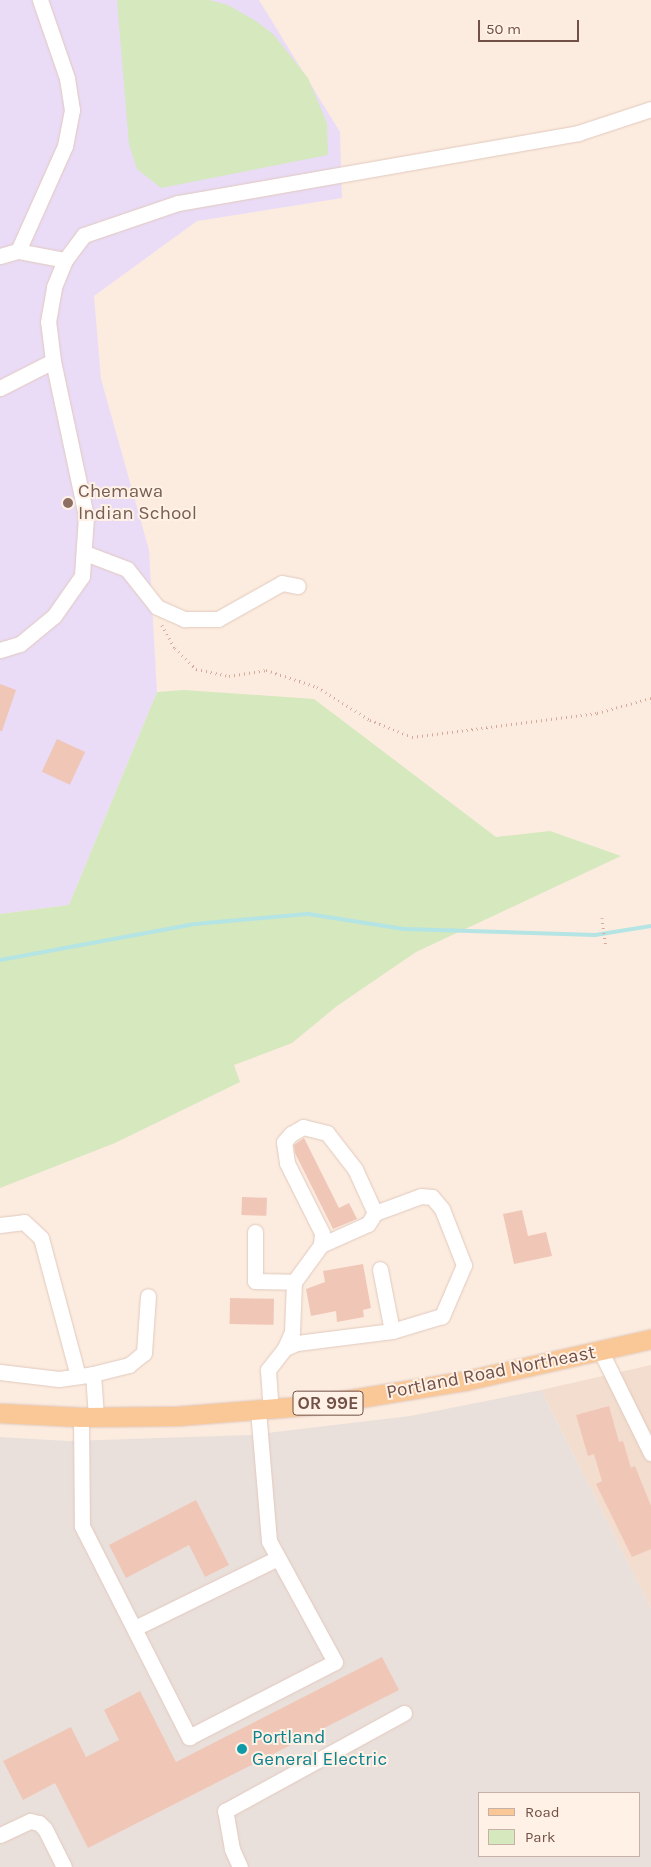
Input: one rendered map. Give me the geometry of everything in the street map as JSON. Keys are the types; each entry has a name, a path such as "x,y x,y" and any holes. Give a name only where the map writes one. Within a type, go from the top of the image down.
{"main road":[{"name":"Portland Road Northeast","path":"0,1413 89,1417 264,1410 384,1395 601,1352 651,1339"}],"lane":[{"path":"18,251 65,146 72,110 67,78 40,0"},
{"path":"0,650 20,644 54,616 82,576 86,516 53,361 48,322 54,287 66,260 84,235 147,211 178,203 578,133 651,109"},
{"path":"0,256 18,251 66,260"},
{"path":"0,388 53,361"},
{"path":"85,553 127,568 157,606 184,619 218,619 282,584 298,586"},
{"path":"321,1245 322,1233 287,1163 284,1142 291,1134 303,1127 327,1133 355,1169 375,1213"},
{"path":"93,1374 82,1526 189,1737 335,1662 269,1541 264,1410 268,1370 285,1348 292,1332 294,1282 321,1245 368,1224 375,1213 421,1196 432,1197 442,1209 464,1265 442,1316 392,1331 297,1343 285,1348"},
{"path":"0,1224 24,1222 41,1238 78,1376"},
{"path":"255,1232 255,1281 294,1282"},
{"path":"380,1269 392,1331"},
{"path":"0,1372 59,1379 93,1374 129,1364 144,1353 148,1296"},
{"path":"601,1352 651,1453"},
{"path":"135,1628 278,1558"},
{"path":"240,1867 232,1849 225,1811 404,1713"},
{"path":"0,1835 30,1821 39,1823 64,1867"}],"path":[{"path":"157,606 163,632 196,669 229,676 266,670 317,687 370,720 412,737 597,713 651,698"},
{"path":"602,918 606,948"}],"shaded area":[{"name":"Chemawa Indian School","path":"0,0 259,0 340,132 342,198 197,221 94,296 101,379 149,550 157,692 69,905 0,914"},
{"path":"651,1365 651,1608 541,1390"},
{"path":"541,1390 651,1608 651,1867 0,1867 0,1437 68,1441 249,1435 410,1416"}],"green space":[{"path":"117,0 209,0 228,5 256,21 274,35 308,78 327,123 328,155 161,188 137,169 129,144"},
{"path":"184,690 314,699 496,837 550,831 621,856 416,952 337,1006 292,1043 234,1065 240,1082 115,1143 0,1188 0,914 69,905 157,692"}],"building":[{"path":"0,684 16,690 2,731 0,731"},
{"path":"57,739 85,752 70,785 42,772"},
{"path":"304,1138 339,1208 349,1203 357,1219 333,1229 295,1153 294,1145"},
{"path":"242,1197 267,1198 266,1216 241,1215"},
{"path":"522,1210 528,1236 546,1232 552,1256 514,1264 503,1214"},
{"path":"363,1264 371,1308 363,1310 364,1317 337,1322 336,1311 311,1316 306,1289 325,1282 323,1271"},
{"path":"230,1298 274,1299 274,1325 230,1324"},
{"path":"609,1406 619,1442 623,1441 631,1468 635,1466 651,1506 651,1549 632,1557 596,1484 602,1481 594,1454 588,1456 576,1415"},
{"path":"196,1500 229,1565 205,1577 189,1545 126,1578 109,1545"},
{"name":"Portland General Electric","path":"382,1657 399,1690 88,1848 55,1783 23,1800 3,1761 71,1727 86,1757 119,1740 104,1710 140,1691 176,1762"}],"waterway":[{"path":"0,960 195,924 308,914 404,929 595,935 651,926"}],"place":[{"name":"Chemawa Indian School","path":"68,503"},
{"name":"Portland General Electric","path":"242,1749"}]}
